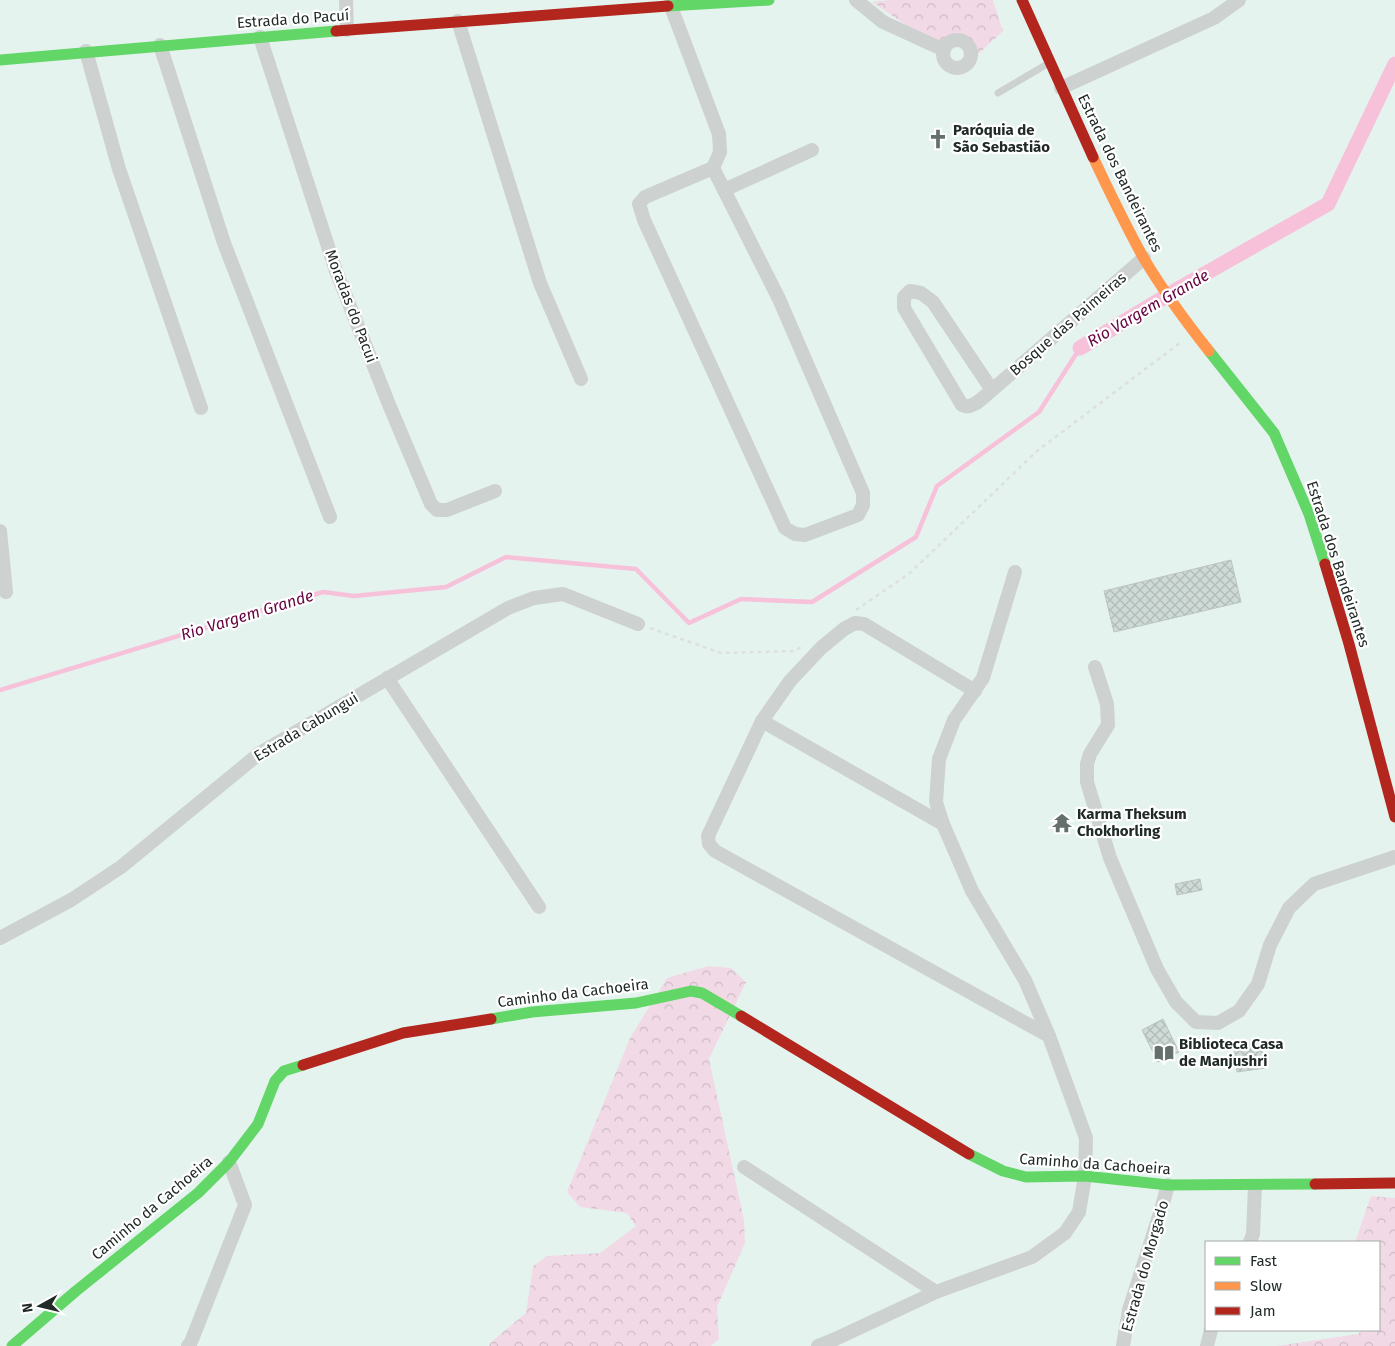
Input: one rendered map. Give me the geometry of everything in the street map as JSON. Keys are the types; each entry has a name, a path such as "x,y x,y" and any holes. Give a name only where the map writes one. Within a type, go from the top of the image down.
{"street":[{"path":"346,0 347,30"},
{"name":"Estrada do Pacuí","path":"0,60 86,51 458,21 623,4 768,0"},
{"path":"856,0 883,22 944,50"},
{"name":"Estrada dos Bandeirantes","path":"1022,0 1119,212 1144,258 1191,327 1274,433 1293,474 1309,514 1349,644 1395,817"},
{"path":"1061,88 1214,18 1239,0"},
{"path":"670,4 719,134 720,152 713,168 645,197 639,204 644,220 785,528 795,534 805,535 858,515 863,506 863,493 779,299 713,168"},
{"path":"458,21 540,283 581,378"},
{"name":"Moradas do Pacui","path":"260,37 336,270 390,407 431,504 437,510 447,510 495,491"},
{"path":"160,45 224,243 330,517"},
{"path":"86,51 119,169 201,408"},
{"path":"724,190 812,150"},
{"name":"Bosque das Paimeiras","path":"992,390 933,302 921,293 910,291 904,297 904,308 962,405 966,408 971,407 992,390 1144,258"},
{"path":"0,531 6,592"},
{"path":"818,1346 936,1292 1032,1257 1065,1233 1079,1212 1085,1176 1086,1138 1049,1036 1025,980 972,891 943,824 936,802 939,759 954,720 983,678 1015,572"},
{"name":"Estrada Cabungui","path":"0,938 70,900 121,866 260,753 508,608 534,598 562,594 638,624"},
{"path":"975,691 864,624 855,623 844,629 820,648 796,674 762,721 708,836 709,844 715,851 1049,1036"},
{"path":"1095,667 1107,704 1108,725 1090,754 1087,764 1087,782 1110,858 1158,969 1176,1002 1196,1022 1218,1024 1239,1012 1258,984 1270,945 1290,908 1314,884 1395,857"},
{"path":"388,678 540,907"},
{"path":"762,721 943,824"},
{"name":"Caminho da Cachoeira","path":"12,1346 76,1291 198,1193 229,1162 258,1124 275,1081 284,1072 303,1064 403,1033 532,1012 636,1003 691,991 702,993 967,1152 1003,1171 1026,1177 1085,1176 1168,1186 1395,1183"},
{"path":"188,1346 245,1206 229,1162"},
{"path":"744,1167 936,1292"},
{"name":"Estrada do Morgado","path":"1123,1346 1129,1310 1168,1186"},
{"path":"1250,1241 1253,1234 1255,1186"},
{"path":"1208,1346 1211,1331"}],"lane":[{"path":"998,93 1050,63"}],"path":[{"path":"852,612 910,573 1037,451 1191,327"},
{"path":"638,624 722,653 795,651 811,640"}],"green space":[{"path":"890,0 993,0 1003,31 975,57 971,45 963,37 955,36 939,41 909,27 872,2"},
{"path":"708,966 731,968 746,982 709,1059 744,1220 745,1243 717,1307 719,1339 711,1346 489,1346 491,1342 526,1313 533,1266 547,1256 600,1253 636,1226 627,1213 580,1207 567,1192 630,1038 667,978"},
{"path":"1371,1196 1395,1198 1395,1346 1277,1346 1358,1334 1362,1331 1380,1331 1380,1241 1355,1241"}],"building":[{"path":"1231,560 1241,602 1114,632 1104,591"},
{"path":"1200,879 1202,890 1177,895 1175,884"},
{"path":"1163,1019 1179,1052 1158,1062 1142,1030"},
{"path":"1261,1042 1265,1068 1237,1072 1234,1045"}],"waterway":[{"name":"Rio Vargem Grande","path":"1080,348 1178,289 1328,204 1395,64"},
{"name":"Rio Vargem Grande","path":"0,690 323,592 354,596 446,587 506,557 636,569 689,623 741,599 812,602 916,537 937,486 1039,412 1080,348"}],"traffic: fast":[{"path":"668,6 769,0"},
{"path":"0,60 336,31"},
{"path":"1209,351 1274,433 1309,514 1325,564"},
{"path":"491,1019 532,1012 636,1003 691,991 702,993 741,1016"},
{"path":"12,1346 76,1291 198,1193 229,1162 258,1124 275,1081 284,1071 303,1065"},
{"path":"969,1154 1003,1171 1026,1177 1085,1176 1168,1185 1315,1184"}],"traffic: slow":[{"path":"1093,157 1143,257 1174,305 1209,351"}],"traffic: jam":[{"path":"1022,0 1093,157"},
{"path":"336,31 668,6"},
{"path":"1325,564 1349,644 1395,817"},
{"path":"741,1016 969,1154"},
{"path":"303,1065 403,1033 491,1019"},
{"path":"1315,1184 1395,1183"}],"place":[{"name":"Paróquia de São Sebastião","path":"938,139"},
{"name":"Karma Theksum Chokhorling","path":"1062,823"},
{"name":"Biblioteca Casa de Manjushri","path":"1164,1053"}]}
